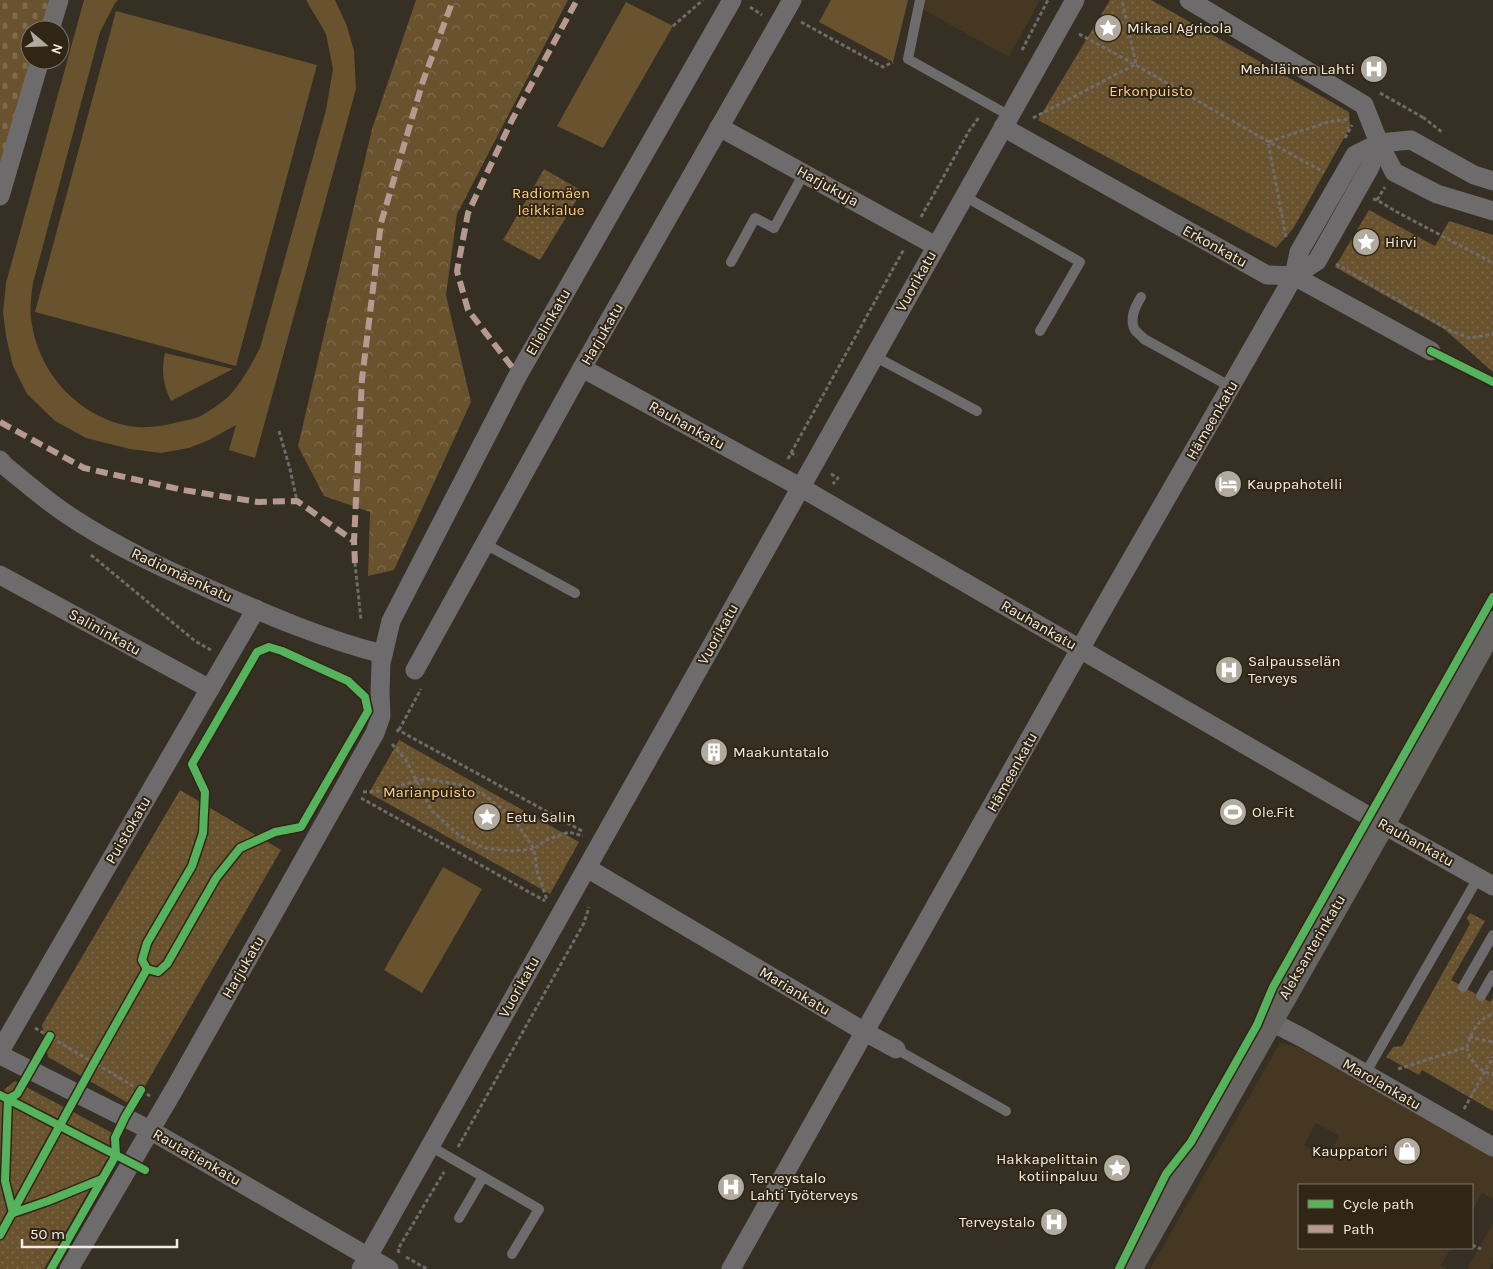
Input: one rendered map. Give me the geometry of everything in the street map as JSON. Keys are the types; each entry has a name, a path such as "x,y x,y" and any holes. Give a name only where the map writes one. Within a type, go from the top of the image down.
{"main road":[{"name":"Aleksanterinkatu","path":"1129,1269 1382,824 1493,624"}],"street":[{"path":"53,20 59,0"},
{"name":"Elielinkatu","path":"383,654 391,621 518,375 732,0"},
{"name":"Harjukatu","path":"420,676 485,544 582,368 792,0"},
{"name":"Vuorikatu","path":"364,1263 562,911 594,872 800,487 1075,0"},
{"path":"1189,0 1364,105 1379,143 1394,172 1437,194 1493,211"},
{"path":"1,191 37,70"},
{"name":"Erkonkatu","path":"1006,121 1267,275 1294,276 1431,352"},
{"name":"Harjukuja","path":"719,127 936,246"},
{"path":"1379,143 1412,140 1474,175 1493,181"},
{"name":"Hämeenkatu","path":"731,1269 1080,649 1294,276 1299,252 1339,181 1355,155 1379,143"},
{"name":"Hämeenkatu","path":"1294,276 1317,261 1370,166 1379,143"},
{"name":"Rauhankatu","path":"582,368 800,487 1382,824 1486,882"},
{"name":"Radiomäenkatu","path":"0,460 64,513 121,546 168,570 256,609 354,647 383,654"},
{"name":"Salininkatu","path":"0,575 210,689"},
{"name":"Puistokatu","path":"0,1053 26,1023 256,609"},
{"name":"Harjukatu","path":"69,1269 175,1088 375,733 381,716 380,693 383,654"},
{"name":"Mariankatu","path":"594,872 896,1049"},
{"name":"Marolankatu","path":"1270,1021 1493,1147"},
{"name":"Rautatienkatu","path":"0,1053 150,1130 364,1263 394,1261"}],"lane":[{"path":"920,0 908,59 1006,121"},
{"path":"731,262 755,218 774,228 804,173"},
{"path":"964,196 1080,262 1040,331"},
{"path":"1141,298 1136,305 1133,318 1135,330 1144,339 1231,387"},
{"path":"874,356 977,411"},
{"path":"485,544 575,593"},
{"path":"1365,1074 1486,882"},
{"path":"1464,987 1493,935"},
{"path":"1481,996 1493,975"},
{"name":"Mariankatu","path":"896,1049 1006,1110"},
{"path":"430,1146 539,1209 512,1254"},
{"path":"459,1218 483,1177"}],"path":[{"path":"674,26 703,0"},
{"path":"1122,0 1136,64"},
{"path":"750,6 764,16"},
{"path":"797,20 884,67 893,62"},
{"path":"1077,33 1136,64 1268,142 1339,181"},
{"path":"1032,118 1136,64"},
{"path":"1268,142 1328,122 1355,118 1364,105"},
{"path":"1268,142 1287,243"},
{"path":"1356,191 1366,198 1377,200 1493,264"},
{"path":"1331,262 1450,330 1469,338 1493,334"},
{"path":"279,431 290,469 296,501"},
{"path":"85,550 195,641 214,652"},
{"path":"354,647 361,620 355,563"},
{"path":"398,730 420,676"},
{"path":"387,739 406,760 432,812 460,836 485,848 511,851 534,849 546,840 569,832 585,835 405,734"},
{"path":"427,779 462,785 484,794 512,816 534,849 537,870 548,903 358,794 382,791 416,781 427,779"},
{"path":"427,1269 394,1261 398,1249 584,923 594,892 594,872"},
{"path":"562,911 584,923"},
{"path":"1493,1014 1486,1016 1477,1024 1469,1038 1467,1047 1469,1057 1476,1066 1493,1075"},
{"path":"31,1070 50,1036"},
{"path":"1469,1038 1493,1042"},
{"path":"1393,1070 1467,1047"},
{"path":"78,1094 99,1054"},
{"path":"1464,1110 1493,1057"},
{"path":"125,1117 141,1090"},
{"path":"1473,1245 1481,1249"}],"shaded area":[{"path":"922,0 1040,0 1009,57 918,7"},
{"name":"Kauppatori","path":"1280,1043 1298,1047 1493,1157 1493,1199 1482,1193 1473,1209 1473,1184 1298,1184 1298,1249 1450,1249 1441,1265 1448,1269 1150,1269","holes":["1316,1123 1339,1136 1327,1158 1304,1145"]},
{"path":"1493,1223 1493,1262 1489,1269 1467,1269"}],"green space":[{"path":"0,0 59,0 52,20 20,20 20,70 35,70 0,170"},
{"path":"84,0 118,0 100,32 33,283 31,320 36,343 44,361 53,377 65,391 94,413 111,421 135,427 148,427 167,425 196,418 207,412 234,391 260,348 326,110 333,69 326,34 306,0 335,0 347,26 354,51 356,89 255,458 229,450 236,425 209,440 189,448 161,453 130,449 86,438 55,421 27,394 13,366 3,312 6,283 65,70 70,70 70,51"},
{"path":"416,0 568,0 457,214 446,295 471,402 394,570 368,576 370,512 324,496 298,446 372,129"},
{"path":"831,0 908,0 893,62 819,22"},
{"name":"Erkonpuisto","path":"1110,0 1151,0 1349,112 1350,127 1293,229 1276,248 1038,120"},
{"path":"626,2 673,26 603,148 557,126"},
{"path":"116,11 317,65 236,366 35,312"},
{"name":"Radiomäen leikkialue","path":"544,169 582,191 540,260 503,240"},
{"path":"1369,210 1435,246 1449,221 1493,235 1493,372 1444,329 1335,267"},
{"path":"165,353 233,369 171,401 164,377"},
{"name":"Marianpuisto","path":"399,740 579,842 550,894 369,793"},
{"path":"180,790 281,850 145,1086 135,1107 48,1057 42,1025"},
{"path":"443,867 482,889 422,993 384,970"},
{"path":"1470,913 1485,921 1451,980 1490,1002 1493,998 1493,1111 1422,1070 1419,1075 1386,1057 1393,1047 1402,1046 1470,924 1467,918"},
{"path":"15,1081 120,1137 44,1269 0,1269 0,1099 5,1089"}],"marked path":[{"path":"355,563 354,541 362,379 381,223 423,81 453,0"},
{"path":"512,367 468,310 457,271 468,213 512,120 577,0"},
{"path":"0,422 84,468 183,490 258,502 297,501 354,541"}],"cycle path":[{"path":"1431,351 1493,382"},
{"path":"1119,1269 1166,1174 1191,1142 1257,1025 1273,987 1493,597"},
{"path":"269,647 348,681 365,697 368,711 301,827 275,832 240,848 216,878 167,964 158,972 147,969 142,960 147,943 192,866 203,833 205,792 192,764 257,652 269,647"},
{"path":"0,1235 147,969"},
{"path":"13,1213 5,1181 8,1099 17,1094 50,1036"},
{"path":"51,1269 116,1155 115,1138 141,1090"},
{"path":"0,1095 145,1170"},
{"path":"13,1213 102,1179"}],"place":[{"name":"Mikael Agricola","path":"1108,28"},
{"name":"Mehiläinen Lahti","path":"1374,69"},
{"name":"Hirvi","path":"1366,242"},
{"name":"Kauppahotelli","path":"1228,484"},
{"name":"Salpausselän Terveys","path":"1229,670"},
{"name":"Maakuntatalo","path":"714,752"},
{"name":"Ole.Fit","path":"1233,812"},
{"name":"Eetu Salin","path":"487,817"},
{"name":"Kauppatori","path":"1407,1151"},
{"name":"Hakkapelittain kotiinpaluu","path":"1117,1168"},
{"name":"Terveystalo Lahti Työterveys","path":"731,1187"},
{"name":"Terveystalo","path":"1054,1222"}]}
